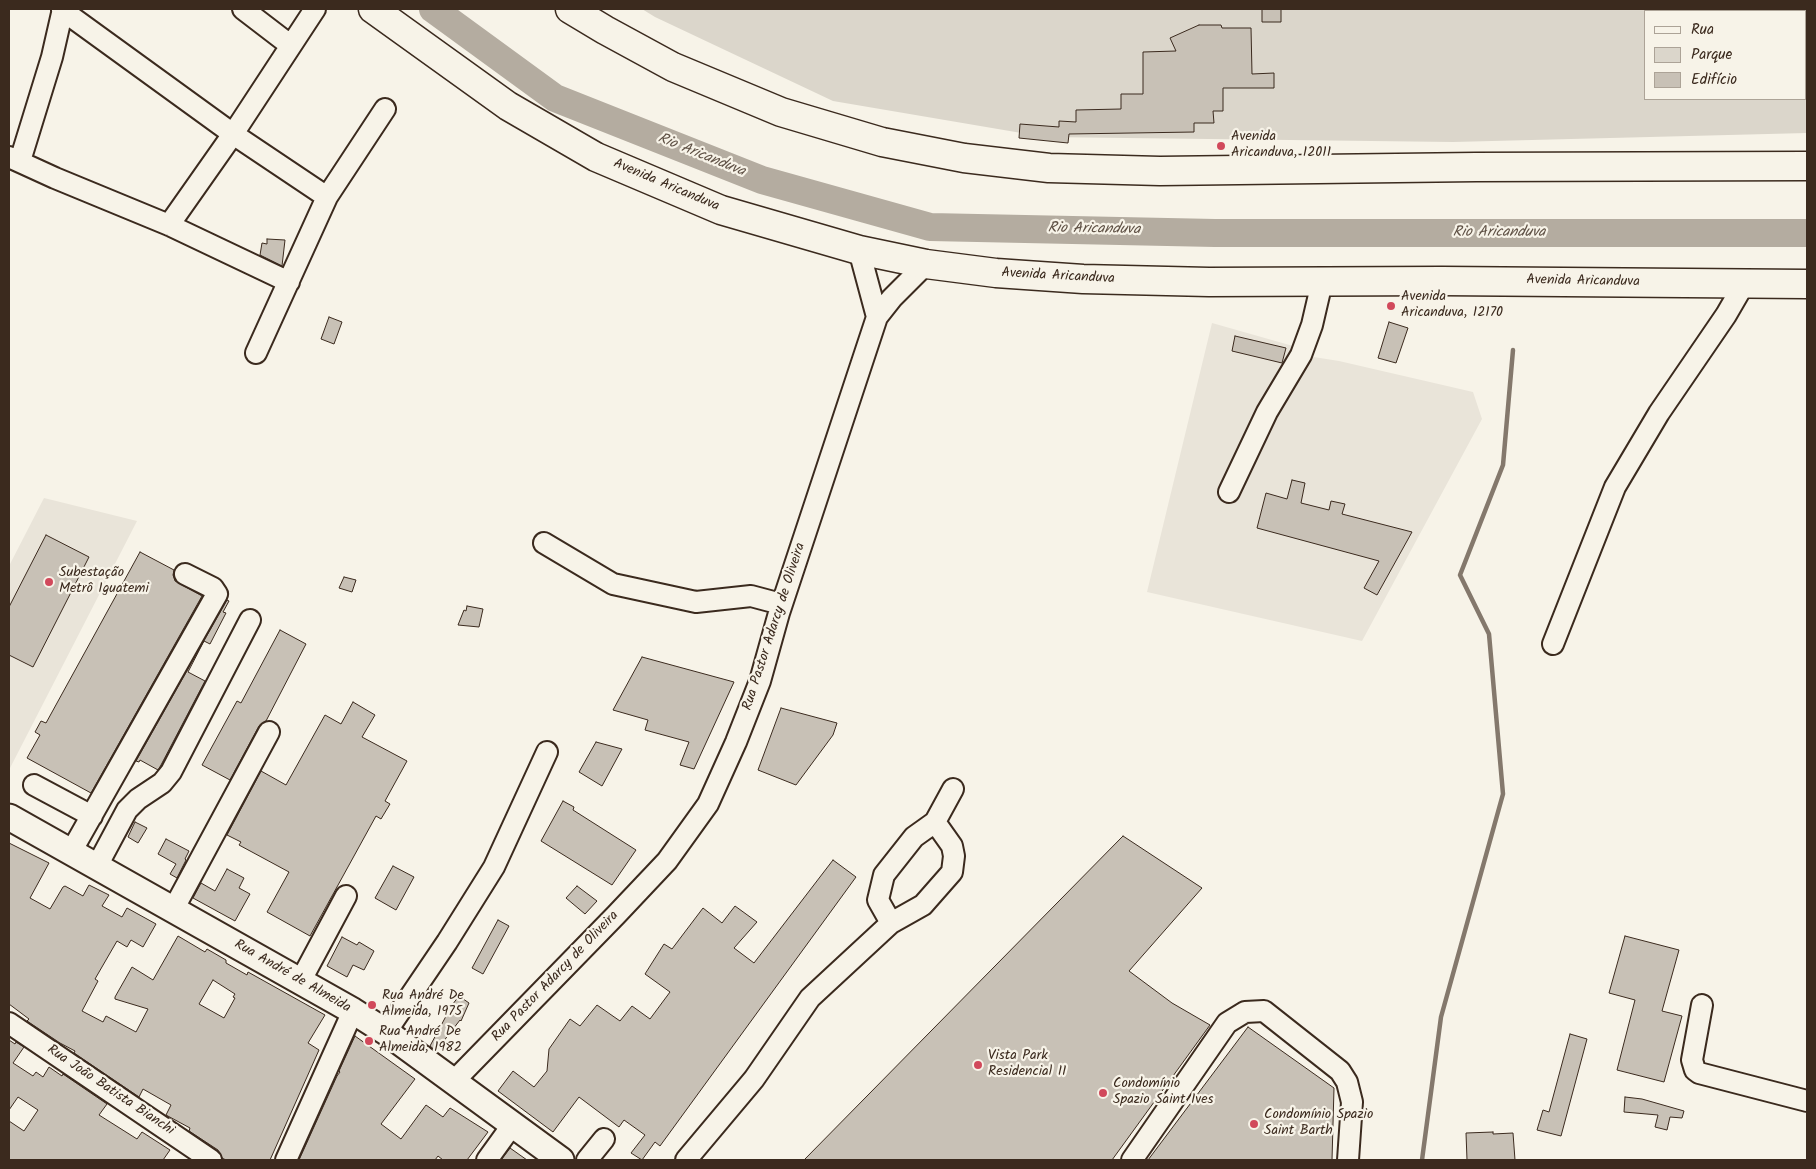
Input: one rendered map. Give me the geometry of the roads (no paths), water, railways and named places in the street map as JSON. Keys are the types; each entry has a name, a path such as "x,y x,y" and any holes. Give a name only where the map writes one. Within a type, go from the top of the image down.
{"highway":[{"name":"Avenida Aricanduva","path":"373,9 508,106 596,157 721,210 859,250 926,264 996,273 1083,279 1209,282 1807,284"},
{"path":"570,9 673,67 781,112 882,142 964,158 1049,168 1160,171 1476,167 1807,166"}],"main road":[{"name":"Rua André de Almeida","path":"9,817 386,1032 561,1160"}],"street":[{"path":"289,282 169,225 14,159 52,57 62,9 233,134 328,197"},
{"path":"243,9 290,45"},
{"path":"169,225 233,134 315,9"},
{"path":"256,353 328,197 384,109"},
{"path":"859,250 877,318"},
{"name":"Rua Pastor Adarcy de Oliveira","path":"454,1081 667,861 708,804 760,682 781,604 877,318 892,298 926,264"},
{"path":"1229,492 1267,412 1301,356 1312,325 1322,282"},
{"path":"1552,644 1615,488 1659,413 1744,284"},
{"path":"544,543 613,584 696,602 751,596 781,604"},
{"path":"71,852 217,594 214,588 185,574"},
{"path":"96,866 127,810 138,799 162,783 171,772 250,620"},
{"path":"173,910 269,732"},
{"path":"386,1032 447,942 494,867 548,752"},
{"path":"34,785 92,816"},
{"path":"891,923 878,900 884,875 914,837 936,822 953,789"},
{"path":"686,1160 754,1079 810,998 891,923 923,905 952,872 954,856 952,846 936,822"},
{"path":"300,982 346,896"},
{"path":"1702,1005 1692,1060 1694,1070 1699,1073 1807,1101"},
{"path":"286,1160 352,1011"},
{"path":"1132,1160 1226,1023 1245,1012 1264,1012 1340,1071 1352,1102 1348,1160"},
{"name":"Rua João Batista Bianchi","path":"9,1023 211,1160"},
{"path":"486,1160 513,1124"},
{"path":"587,1160 604,1139"}],"waterway":[{"name":"Rio Aricanduva","path":"433,9 555,98 762,180 930,227 1215,233 1807,233"},
{"path":"1422,1160 1441,1017 1503,794 1489,634 1460,575 1503,465 1513,350"}],"place":[{"name":"Avenida Aricanduva, 12011","path":"1221,146"},
{"name":"Avenida Aricanduva, 12170","path":"1391,306"},
{"name":"Subestação Metrô Iguatemi","path":"49,582"},
{"name":"Rua André De Almeida, 1975","path":"372,1005"},
{"name":"Rua André De Almeida, 1982","path":"369,1041"},
{"name":"Vista Park Residencial II","path":"978,1065"},
{"name":"Condomínio Spazio Saint Ives","path":"1103,1093"},
{"name":"Condomínio Spazio Saint Barth","path":"1254,1124"}]}
